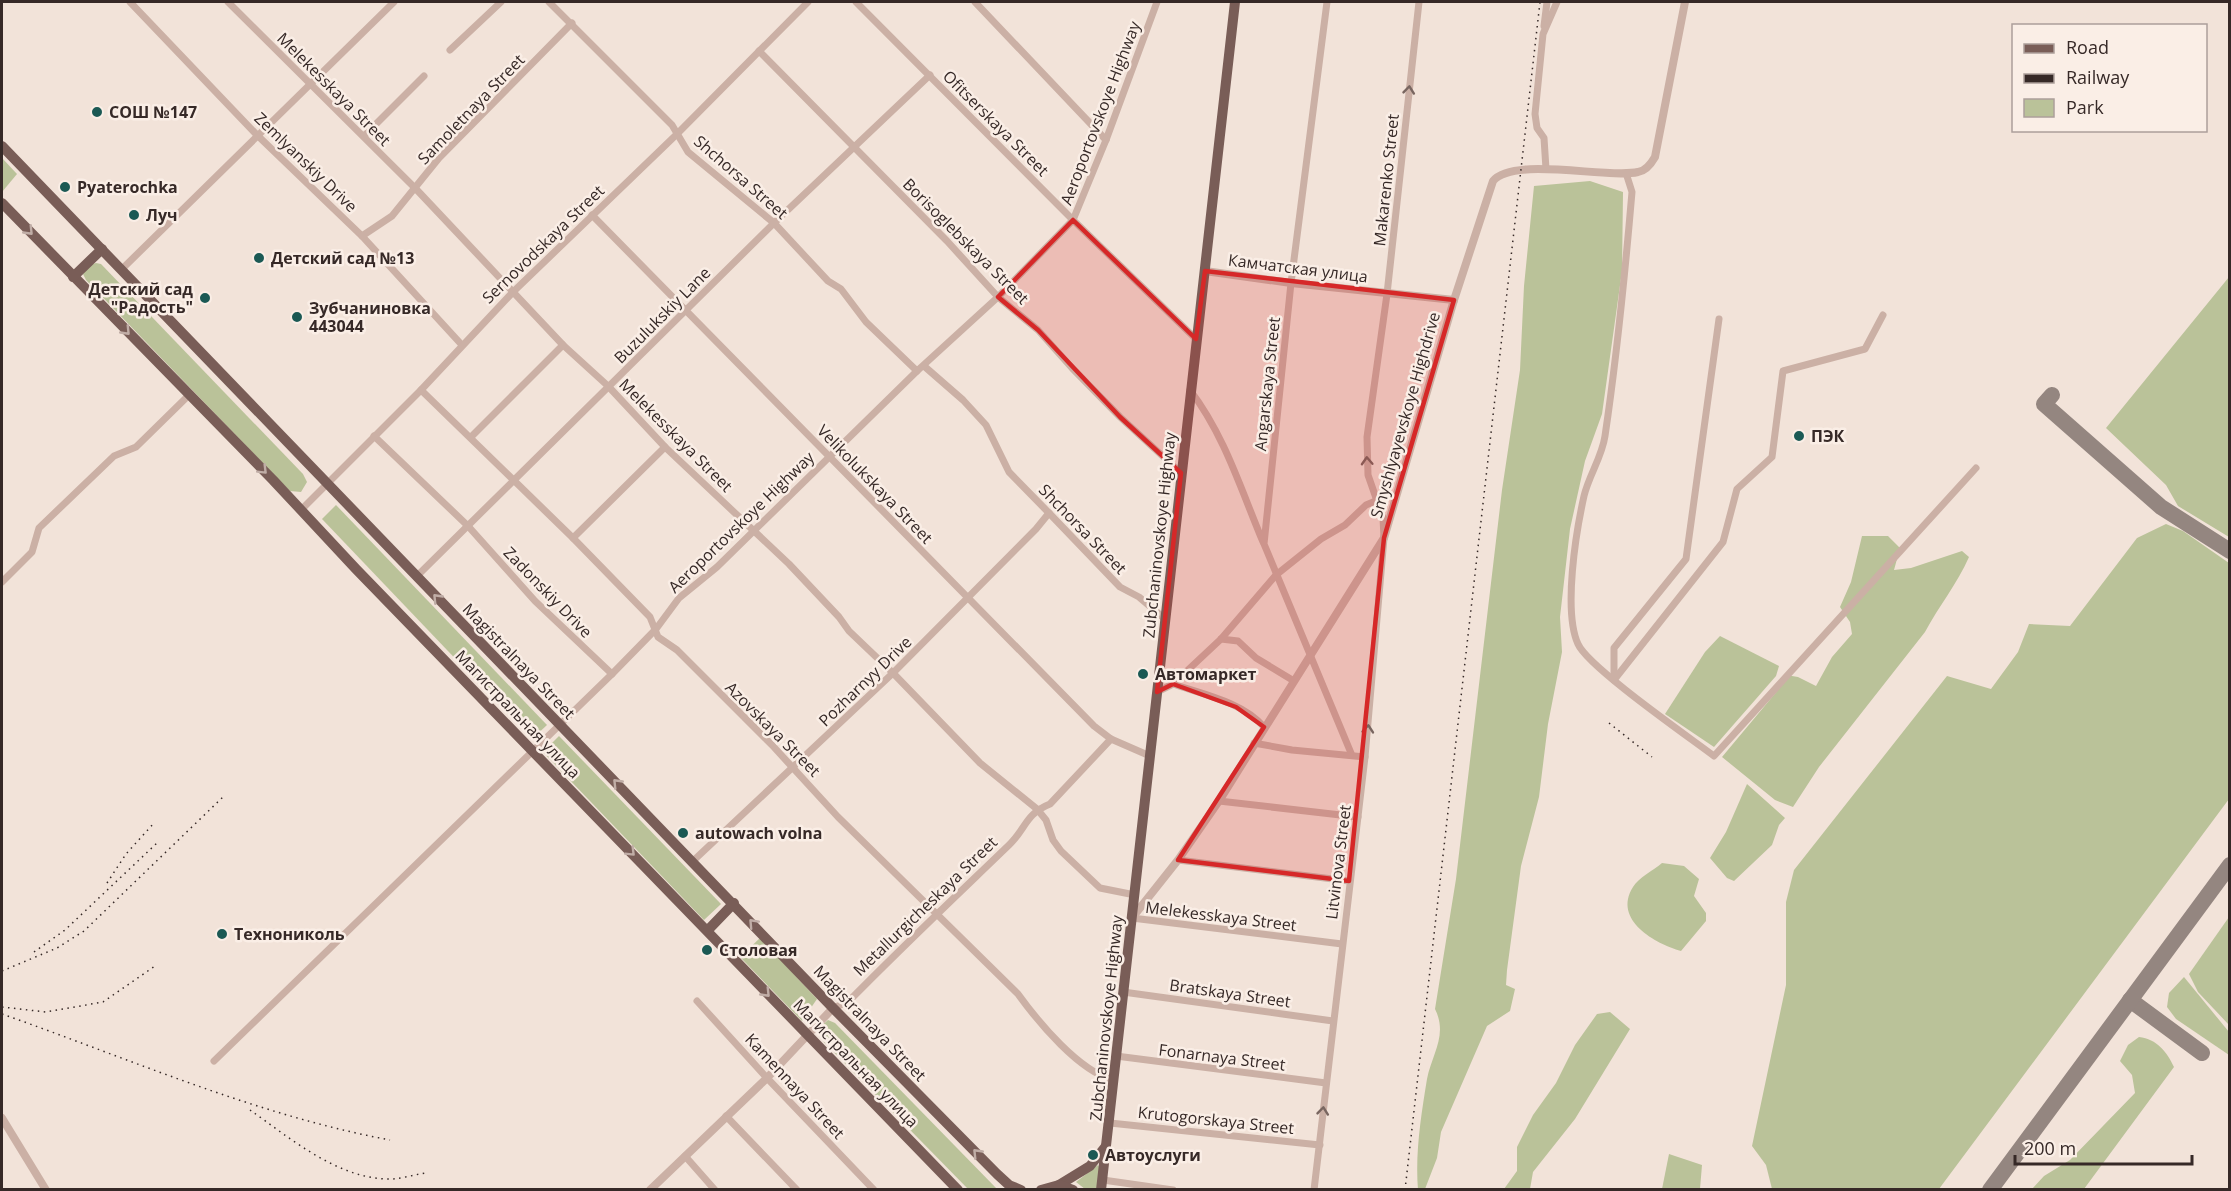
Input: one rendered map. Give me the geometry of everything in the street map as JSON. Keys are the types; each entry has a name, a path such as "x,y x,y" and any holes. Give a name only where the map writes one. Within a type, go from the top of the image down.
{"main road":[{"name":"Zubchaninovskoye Highway","path":"1102,1185 1234,2"},
{"name":"Magistralnaya Street","path":"2,146 833,1008 997,1174 1009,1185 1022,1190"},
{"name":"Магистральная улица","path":"2,203 958,1190"},
{"path":"73,277 102,249"},
{"path":"708,930 734,903"},
{"name":"Zubchaninovskoye Highway","path":"1041,1190 1059,1185 1090,1166 1108,1143"},
{"path":"1059,1185 1073,1190"}],"street":[{"name":"Zemlyanskiy Drive","path":"130,2 256,134 362,236 461,344"},
{"name":"Melekesskaya Street","path":"228,2 416,189 563,345 608,386 665,447 789,564 857,640 893,672 980,763 1036,809 1046,820 1053,840 1061,851 1100,888 1135,895"},
{"path":"121,270 256,134 394,2"},
{"path":"450,50 501,2"},
{"name":"Shchorsa Street","path":"549,2 672,125 688,152 774,223 828,281 841,289 866,322 917,371"},
{"name":"Sernovodskaya Street","path":"300,510 420,390 461,344 513,292 676,135 808,2"},
{"name":"Ofitserskaya Street","path":"856,2 1073,220 1196,339"},
{"path":"975,2 1106,140"},
{"name":"Aeroportovskoye Highway","path":"214,1061 559,723 612,674 656,629 680,598 717,567 917,371 998,297 1073,220 1106,140 1157,2"},
{"name":"Angarskaya Street","path":"1327,2 1291,283 1264,544 1309,657 1351,753"},
{"name":"Makarenko Street","path":"1384,538 1378,500 1368,475 1367,437 1387,294 1419,2"},
{"path":"1546,2 1534,114 1537,128 1544,138 1546,169"},
{"path":"1543,34 1557,2"},
{"name":"Smyshlyayevskoye Highdrive","path":"1132,918 1178,860 1219,801 1384,538 1454,300 1493,181 1500,174 1546,169 1640,172 1654,157 1685,2"},
{"name":"Samoletnaya Street","path":"362,236 392,216 439,158 572,23"},
{"name":"Borisoglebskaya Street","path":"759,51 947,241 998,297 1038,330 1112,409 1181,473"},
{"name":"Buzulukskiy Lane","path":"416,577 774,223 930,75"},
{"path":"364,136 424,76"},
{"path":"1626,173 1632,192 1619,345 1604,443 1584,495 1574,560 1572,625 1579,646 1614,680 1714,756 1976,468"},
{"name":"Velikolukskaya Street","path":"592,215 1059,691 1111,739 1150,756"},
{"name":"Камчатская улица","path":"1204,270 1291,283 1454,300"},
{"path":"1614,680 1723,542 1737,489 1772,457 1783,371 1864,349 1883,315"},
{"path":"1614,680 1614,648 1686,559 1719,319"},
{"path":"471,437 563,345"},
{"name":"Shchorsa Street","path":"924,366 963,400 986,425 1009,472 1048,513 1120,587 1139,597 1165,619"},
{"name":"Azovskaya Street","path":"420,390 573,538 650,617 658,637 677,650 1018,994 1035,1018 1098,1076 1113,1080"},
{"path":"1190,390 1207,412 1230,458 1264,544"},
{"path":"2,582 32,552 39,528 114,456 136,447 189,395"},
{"name":"Zadonskiy Drive","path":"374,436 468,526 535,601 612,674"},
{"path":"573,538 665,447"},
{"path":"1157,692 1173,684 1221,639 1276,575 1321,539 1345,525 1366,505 1378,500"},
{"name":"Pozharnyy Drive","path":"693,861 793,769 893,672 969,597 1048,513"},
{"name":"Litvinova Street","path":"1314,1190 1365,757 1384,538"},
{"path":"1221,639 1238,641 1256,658 1294,681"},
{"path":"1173,684 1236,707 1255,717 1264,727"},
{"name":"Metallurgicheskaya Street","path":"650,1190 809,1036 833,1008 848,1002 936,912 1012,842 1025,821 1036,809 1050,804 1111,739"},
{"path":"1254,743 1292,750 1351,753 1365,757"},
{"path":"1219,801 1358,817"},
{"path":"1178,860 1349,881"},
{"name":"Melekesskaya Street","path":"1132,918 1342,944"},
{"name":"Bratskaya Street","path":"1123,992 1333,1021"},
{"name":"Kamennaya Street","path":"697,1001 766,1078 874,1190"},
{"name":"Fonarnaya Street","path":"1116,1056 1326,1083"},
{"path":"726,1116 797,1190"},
{"path":"2,1118 46,1190"},
{"name":"Krutogorskaya Street","path":"1110,1123 1320,1145"},
{"path":"685,1156 716,1190"},
{"path":"1102,1185 1173,1190"}],"highlighted area":[{"path":"1073,220 1196,339 1205,271 1454,300 1384,538 1349,881 1178,860 1264,727 1236,707 1173,684 1157,692 1181,473 1120,417 1038,330 998,297"}],"green space":[{"path":"2,158 17,174 2,192"},
{"path":"1590,181 1623,192 1622,271 1602,414 1585,461 1570,529 1560,617 1562,652 1548,724 1539,797 1521,866 1507,970 1506,985 1515,989 1510,1011 1487,1026 1441,1132 1437,1158 1425,1189 1418,1190 1417,1162 1421,1121 1429,1070 1440,1036 1439,1018 1435,1009 1456,879 1502,490 1520,370 1524,286 1534,186"},
{"path":"101,264 303,474 307,482 301,492 290,491 86,280 83,274 90,265"},
{"path":"2229,277 2229,537 2178,506 2166,485 2106,428"},
{"path":"336,505 547,725 532,739 322,519"},
{"path":"2166,524 2183,531 2229,563 2229,799 1939,1189 1772,1189 1766,1165 1752,1146 1786,985 1786,902 1794,870 1947,676 1991,689 2018,652 2029,624 2070,626 2137,538"},
{"path":"1862,536 1888,536 1900,548 1894,570 1911,568 1962,551 1969,557 1925,632 1819,767 1793,807 1775,800 1722,757 1778,690 1786,675 1798,677 1816,686 1832,657 1852,634 1850,622 1840,607 1851,582"},
{"path":"1720,636 1779,666 1776,676 1714,747 1665,714 1705,652"},
{"path":"559,736 721,904 704,920 543,752"},
{"path":"1747,784 1785,818 1779,825 1772,845 1734,881 1727,878 1710,858 1726,832"},
{"path":"1662,863 1684,866 1699,879 1694,896 1706,913 1706,921 1681,951 1649,936 1632,920 1628,910 1628,899 1635,884"},
{"path":"2229,917 2229,1025 2198,992 2189,974"},
{"path":"760,938 817,999 802,1021 740,957"},
{"path":"2184,977 2229,1032 2229,1055 2176,1019 2167,1007 2169,993"},
{"path":"1610,1012 1630,1029 1575,1119 1533,1172 1530,1189 1504,1189 1517,1171 1517,1147 1533,1115 1556,1083 1575,1045 1597,1014"},
{"path":"828,1020 835,1023 997,1189 968,1189 821,1039 819,1028"},
{"path":"2139,1037 2151,1040 2161,1047 2174,1067 2084,1189 2032,1189 2044,1176 2070,1160 2135,1093 2132,1075 2120,1061 2128,1045"},
{"path":"1669,1154 1702,1165 1700,1189 1662,1189"},
{"path":"1098,1165 1100,1168 1098,1189 1085,1189 1076,1182"}],"taxiway":[{"path":"2052,395 2044,404 2161,507 2230,551"},
{"path":"1990,1190 2230,865"},
{"path":"2130,1000 2202,1053"}],"railway":[{"path":"1405,1190 1540,2"},
{"path":"1609,723 1652,757"},
{"path":"2,971 57,948 84,931 224,796"},
{"path":"107,883 126,854 154,823"},
{"path":"34,952 65,930 157,843"},
{"path":"2,1007 46,1012 103,1002 155,966"},
{"path":"2,1014 242,1101 340,1129 390,1140"},
{"path":"250,1110 317,1156 354,1173 373,1178 393,1179 425,1173"}],"place":[{"name":"СОШ №147","path":"97,112"},
{"name":"Pyaterochka","path":"65,187"},
{"name":"Луч","path":"134,215"},
{"name":"Детский сад №13","path":"259,258"},
{"name":"Детский сад \"Радость\"","path":"205,298"},
{"name":"Зубчаниновка 443044","path":"297,317"},
{"name":"ПЭК","path":"1799,436"},
{"name":"Автомаркет","path":"1143,674"},
{"name":"autowach volna","path":"683,833"},
{"name":"Технониколь","path":"222,934"},
{"name":"Столовая","path":"707,950"},
{"name":"Автоуслуги","path":"1093,1155"}]}
